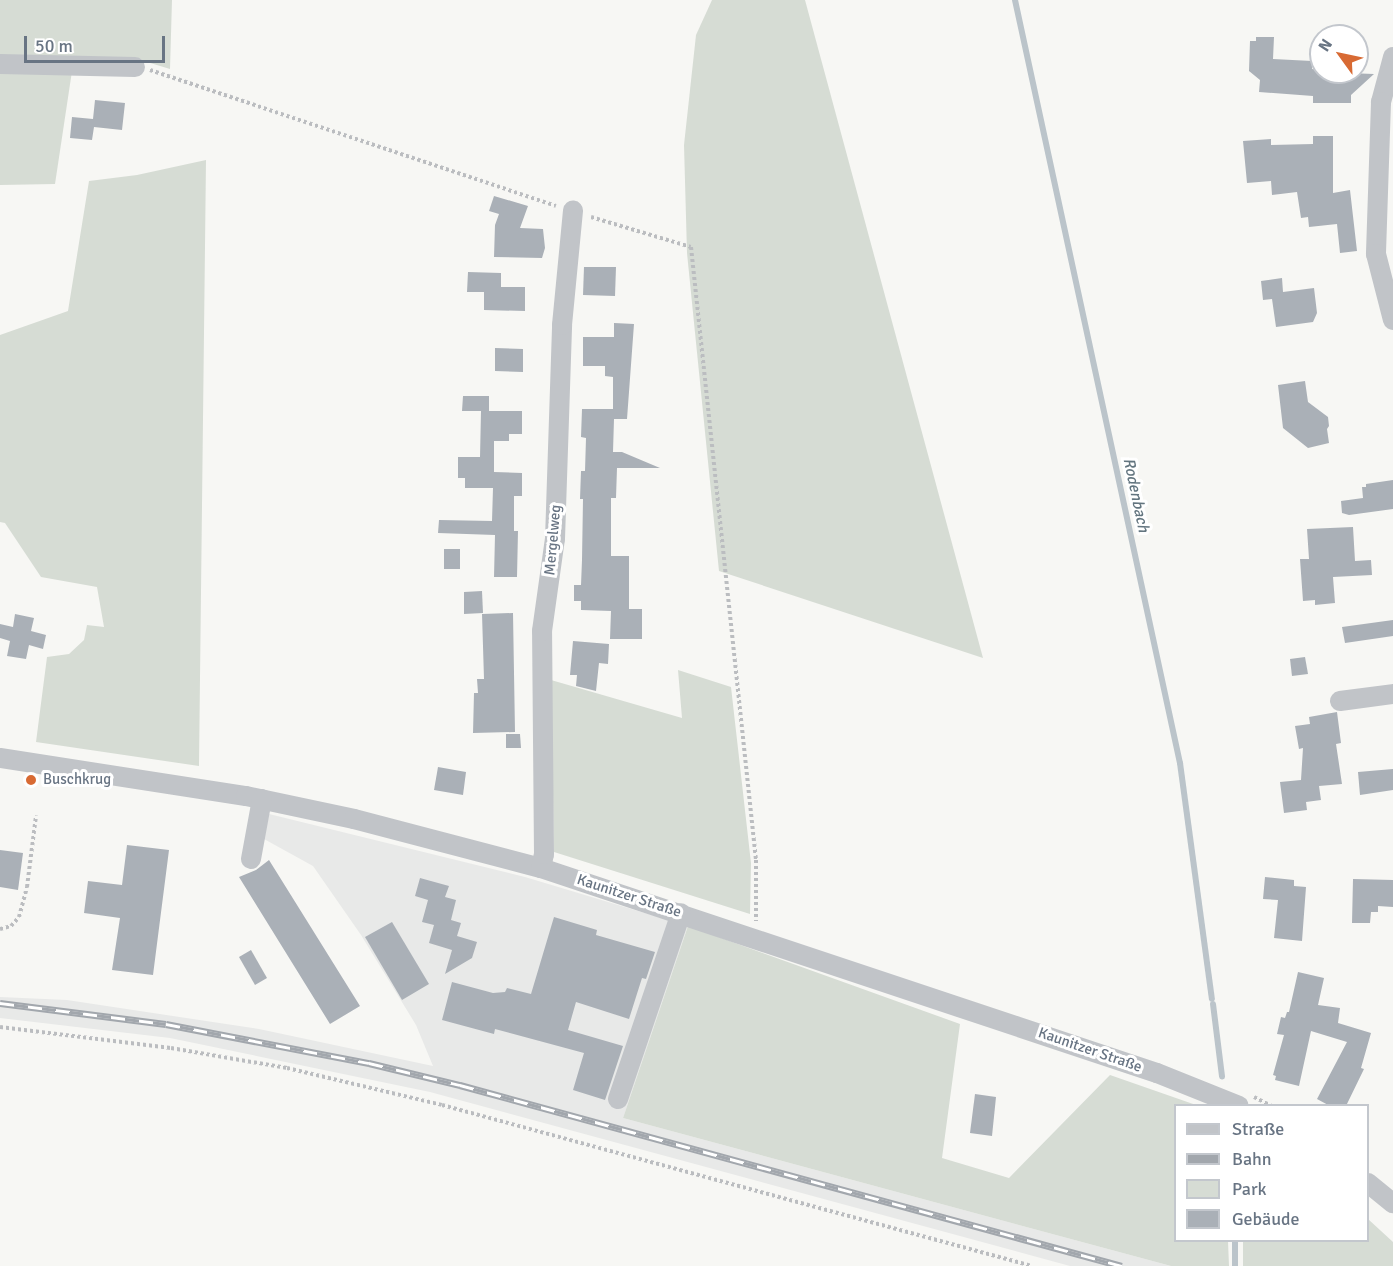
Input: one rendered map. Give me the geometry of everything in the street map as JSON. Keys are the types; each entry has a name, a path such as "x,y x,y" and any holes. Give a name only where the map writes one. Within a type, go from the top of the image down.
{"street":[{"path":"1393,57 1376,254 1393,320"},
{"path":"0,64 135,67"},
{"name":"Mergelweg","path":"541,868 544,854 542,631 555,538 562,325 573,212"},
{"path":"1340,701 1393,694"},
{"name":"Kaunitzer Straße","path":"0,758 118,774 262,799 354,819 541,868 751,936 1156,1073 1234,1104"},
{"path":"251,859 262,799"},
{"path":"618,1099 681,913"},
{"path":"1369,1184 1393,1203"}],"path":[{"path":"135,67 168,74 573,212 691,247 756,860 756,920 751,936"},
{"path":"0,929 11,926 19,917 27,887 36,816"},
{"path":"0,1027 171,1048 298,1071 442,1104 1032,1266"}],"shaded area":[{"path":"269,814 525,877 688,926 623,1118 1171,1266 1070,1266 430,1092 170,1038 0,1018 0,997 67,1000 259,1029 433,1066 416,1025 361,935 313,866 264,839"}],"green space":[{"path":"0,0 172,0 170,69 147,62 80,57 0,56"},
{"path":"712,0 805,0 983,658 719,571 687,253 684,145 696,35"},
{"path":"72,71 55,184 0,185 0,72"},
{"path":"206,160 199,766 36,742 47,657 69,654 84,640 87,625 104,627 97,587 41,577 5,523 0,522 0,335 68,311 89,181 137,175"},
{"path":"678,670 731,687 751,863 750,914 554,852 551,680 682,718"},
{"path":"688,926 960,1024 942,1158 1009,1178 1110,1075 1193,1104 1174,1104 1174,1242 1228,1242 1229,1266 1171,1266 623,1118"},
{"path":"1369,1220 1393,1242 1393,1266 1243,1266 1243,1242 1369,1242"}],"building":[{"path":"1256,37 1274,37 1273,59 1309,61 1309,84 1363,84 1351,95 1351,103 1313,103 1313,96 1259,92 1260,80 1249,71 1250,41 1256,41"},
{"path":"95,100 125,103 122,130 94,127 92,140 70,138 72,117 93,119"},
{"path":"1313,136 1333,136 1333,193 1350,190 1357,251 1340,253 1337,224 1309,227 1308,217 1301,218 1297,192 1272,195 1271,181 1247,183 1243,141 1271,139 1271,145 1313,144"},
{"path":"494,196 528,206 520,228 543,229 545,248 542,258 494,257 495,225 499,214 489,211"},
{"path":"584,267 616,267 615,296 583,295"},
{"path":"468,272 501,273 501,287 525,287 525,311 484,310 484,292 467,292"},
{"path":"1282,278 1283,292 1314,288 1317,313 1313,322 1276,327 1272,299 1263,300 1261,281"},
{"path":"614,323 634,324 627,419 614,419 613,452 622,452 660,468 617,468 616,498 611,498 611,556 629,556 629,609 642,609 642,639 610,639 611,611 581,610 581,601 574,601 574,585 581,585 583,499 580,499 581,471 585,471 586,438 581,437 582,409 613,409 613,377 605,376 605,366 583,366 583,337 614,337"},
{"path":"495,348 523,349 523,372 495,371"},
{"path":"1305,381 1308,402 1328,417 1329,426 1327,429 1329,443 1308,448 1283,428 1278,385"},
{"path":"463,396 489,396 489,411 522,411 522,434 509,434 509,441 494,441 494,472 522,473 522,496 514,496 514,531 518,531 517,577 494,577 495,535 438,533 439,520 492,521 493,488 465,488 465,478 458,478 458,457 480,457 481,411 462,411"},
{"path":"1393,480 1393,509 1349,515 1342,513 1341,501 1363,498 1362,487 1366,487 1366,484"},
{"path":"1353,527 1355,561 1371,560 1372,575 1333,577 1335,603 1315,605 1315,600 1303,601 1300,559 1309,559 1307,529"},
{"path":"444,549 460,549 460,569 444,569"},
{"path":"482,591 483,613 464,614 464,592"},
{"path":"513,613 515,732 473,733 474,693 478,693 477,679 484,679 482,614"},
{"path":"15,614 34,618 31,631 46,635 43,649 29,645 26,659 7,656 10,641 0,638 0,624 13,627"},
{"path":"1393,620 1393,636 1345,643 1342,627"},
{"path":"573,641 609,644 608,664 599,663 596,691 576,686 577,675 570,675"},
{"path":"1305,657 1308,674 1292,676 1290,659"},
{"path":"1337,712 1341,743 1336,744 1342,784 1319,786 1321,800 1306,802 1307,810 1284,813 1280,782 1301,780 1303,748 1299,749 1295,726 1310,724 1309,717"},
{"path":"506,734 520,734 521,748 506,748"},
{"path":"438,767 466,772 463,795 434,790"},
{"path":"1393,769 1393,790 1360,795 1358,772"},
{"path":"127,845 169,850 153,975 112,970 120,918 84,913 88,881 122,885"},
{"path":"0,850 23,853 18,890 0,887"},
{"path":"269,860 360,1006 330,1024 239,877 256,870"},
{"path":"1265,877 1294,880 1294,886 1306,887 1302,941 1274,938 1278,900 1263,899"},
{"path":"420,878 449,886 445,897 456,900 451,920 461,923 457,936 477,942 472,958 445,974 452,950 429,943 434,925 422,922 428,900 415,896"},
{"path":"1353,879 1393,880 1393,907 1378,906 1378,912 1371,912 1370,923 1352,923"},
{"path":"554,917 597,930 596,935 655,952 646,979 642,978 629,1019 576,1002 568,1030 623,1046 605,1100 573,1090 584,1053 495,1029 494,1034 442,1020 452,982 493,993 505,992 507,988 531,994"},
{"path":"392,922 429,984 402,1000 365,937"},
{"path":"251,950 267,978 255,985 239,957"},
{"path":"1298,972 1324,978 1318,1005 1340,1008 1338,1023 1371,1033 1361,1068 1364,1069 1347,1104 1326,1104 1317,1099 1347,1042 1311,1031 1299,1086 1275,1080 1276,1076 1273,1075 1284,1035 1277,1034 1281,1017 1285,1018 1289,1012"},
{"path":"975,1094 996,1097 992,1136 970,1133"}],"waterway":[{"name":"Rodenbach","path":"1015,0 1180,763 1212,999"},
{"name":"Rodenbach","path":"1213,1004 1222,1076"},
{"name":"Rodenbach","path":"1235,1242 1235,1266"}],"railway":[{"path":"0,1003 166,1024 369,1063 460,1085 1122,1266"}],"place":[{"name":"Buschkrug","path":"31,780"}]}
